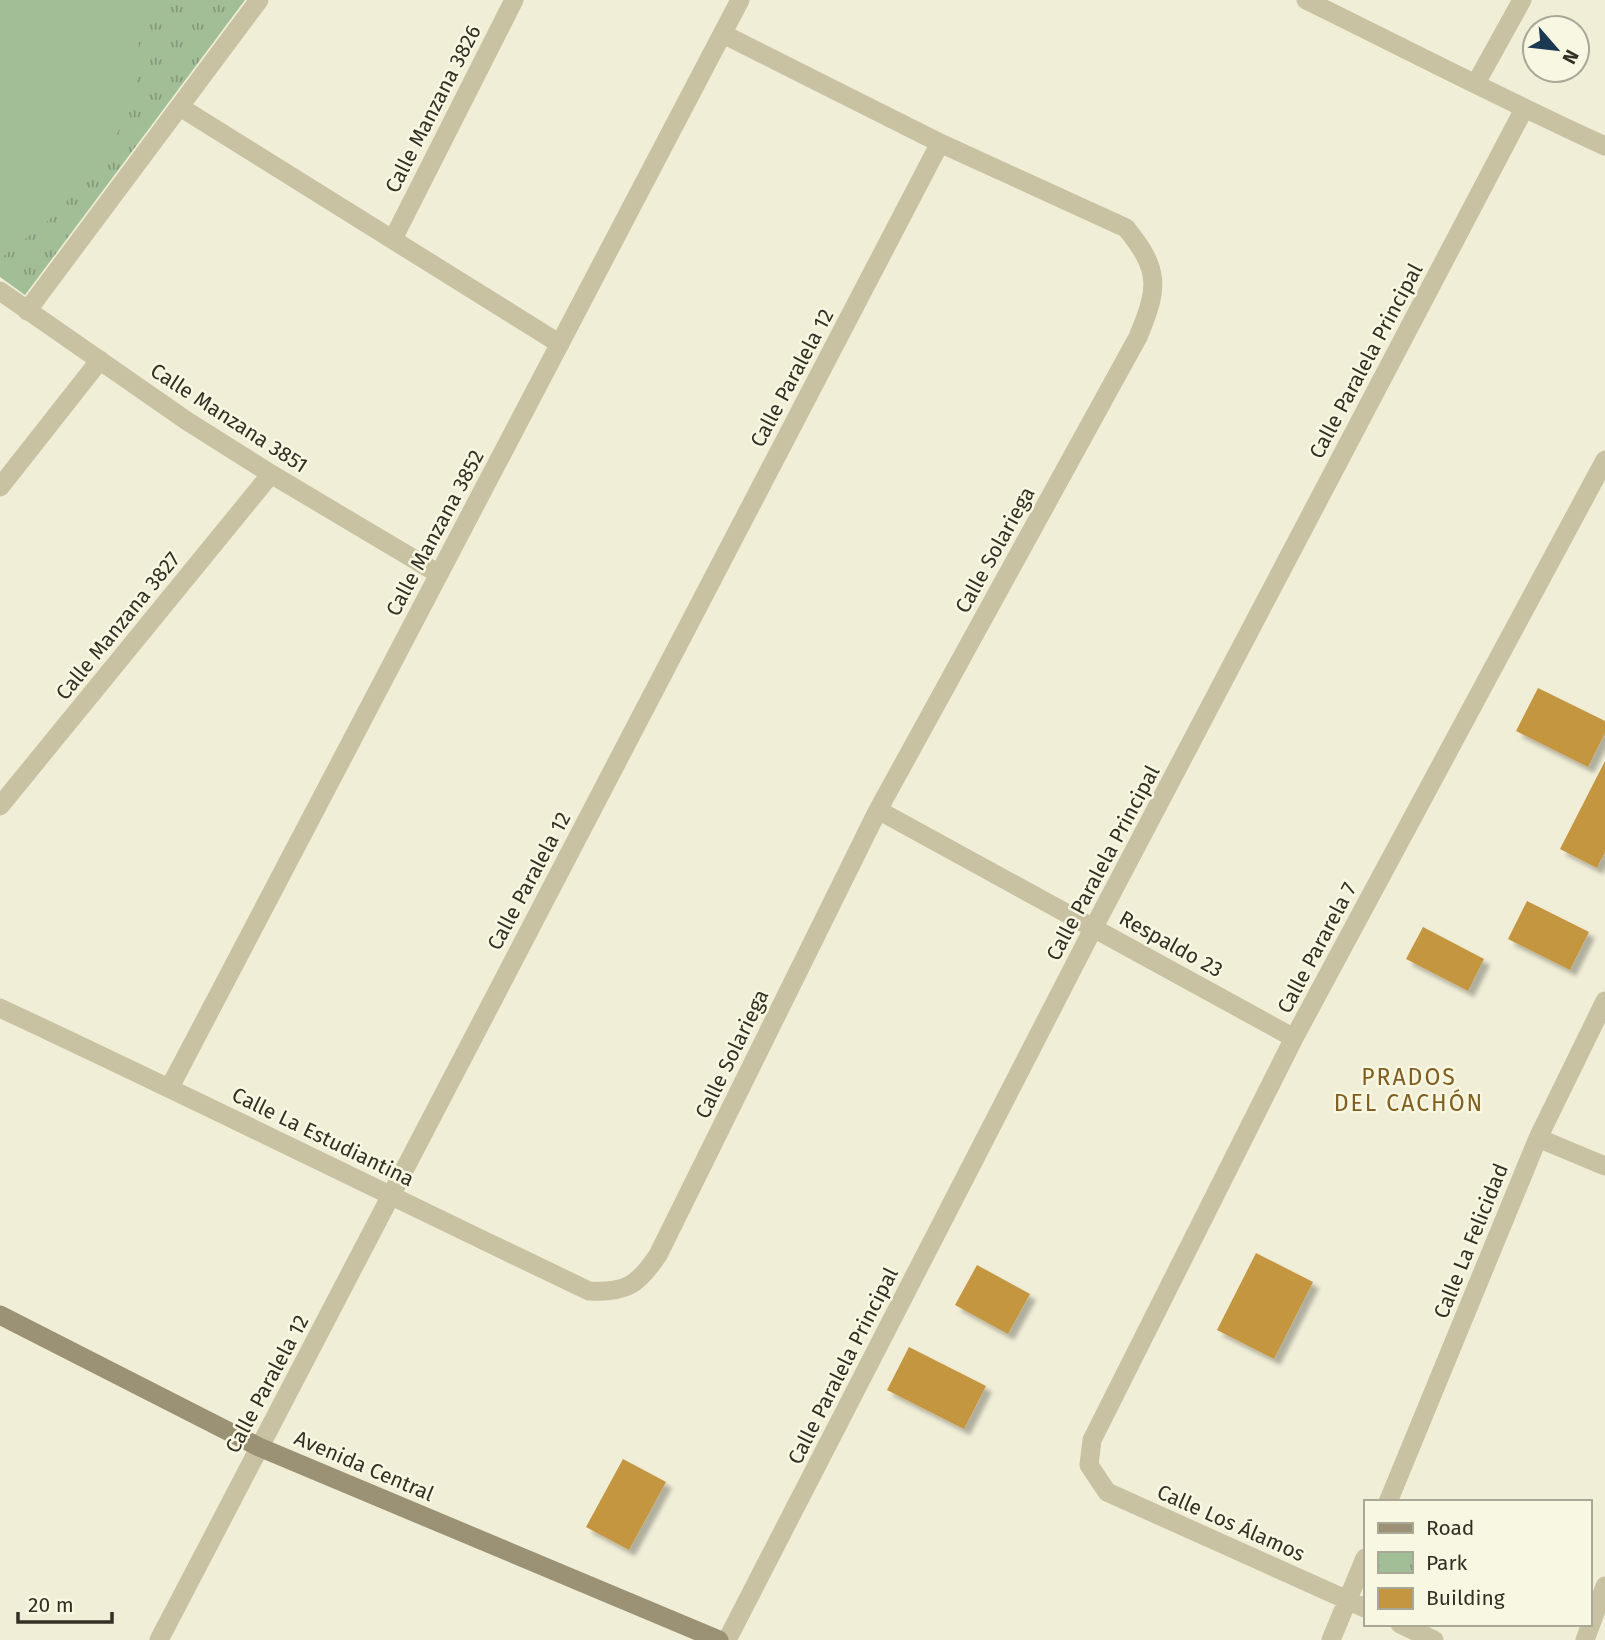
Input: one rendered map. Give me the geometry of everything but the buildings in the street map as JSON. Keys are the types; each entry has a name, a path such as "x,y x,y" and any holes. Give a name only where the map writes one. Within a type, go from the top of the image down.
{"main road":[{"name":"Avenida Central","path":"0,1315 259,1447 719,1640"}],"street":[{"path":"27,311 258,0"},
{"name":"Calle Manzana 3826","path":"393,239 514,0"},
{"name":"Calle Manzana 3852","path":"170,1087 740,0"},
{"path":"1306,0 1524,109 1605,146"},
{"path":"1476,83 1522,0"},
{"name":"Calle Solariega","path":"629,1287 645,1274 658,1255 878,810 1138,337 1151,307 1154,278 1145,251 1126,228 940,143 723,34"},
{"path":"180,107 560,344"},
{"name":"Calle Paralela Principal","path":"727,1640 1094,927 1524,109"},
{"name":"Calle Paralela 12","path":"159,1640 940,143"},
{"name":"Calle Manzana 3851","path":"0,291 187,421 439,574"},
{"path":"0,487 100,360"},
{"name":"Calle Pararela 7","path":"1089,1465 1091,1440 1294,1038 1605,460"},
{"name":"Calle Manzana 3827","path":"0,806 271,474"},
{"name":"Respaldo 23","path":"878,810 1294,1038"},
{"name":"Calle La Felicidad","path":"1389,1500 1538,1138 1605,1001"},
{"name":"Calle La Estudiantina","path":"0,1008 170,1087 589,1291 610,1292 629,1287"},
{"path":"1538,1138 1605,1166"},
{"name":"Calle Los Álamos","path":"1089,1465 1107,1492 1357,1604"},
{"path":"1331,1640 1357,1604 1364,1564"},
{"path":"1591,1622 1605,1587"},
{"path":"1404,1626 1434,1640"}],"green space":[{"path":"0,0 245,0 25,295 0,277"},
{"path":"0,0 141,0 136,98 101,164 50,219 0,259"}],"district":[{"name":"PRADOS DEL CACHÓN","path":"1409,1090"}]}
